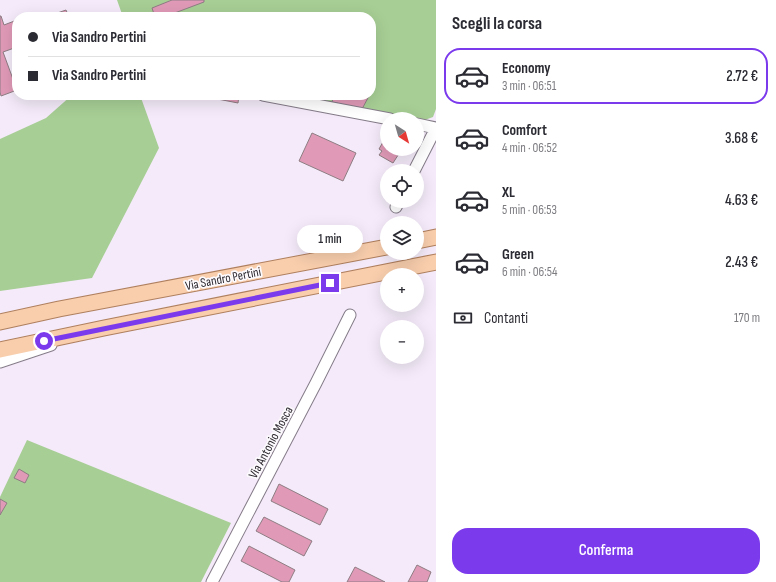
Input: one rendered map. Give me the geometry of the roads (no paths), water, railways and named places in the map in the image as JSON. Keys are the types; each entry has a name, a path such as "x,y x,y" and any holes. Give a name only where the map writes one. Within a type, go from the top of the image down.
{"main road":[{"path":"424,240 436,237"},
{"name":"Via Sandro Pertini","path":"0,322 59,309 380,248"},
{"name":"Via Sandro Pertini","path":"0,350 436,262"}],"street":[{"path":"289,100 380,117"},
{"path":"424,125 436,128 424,151"},
{"name":"Via Sandro Pertini","path":"0,317 59,309"},
{"name":"Via Antonio Mosca","path":"212,582 350,315"},
{"name":"Via Sandro Pertini","path":"0,362 104,328"}]}
